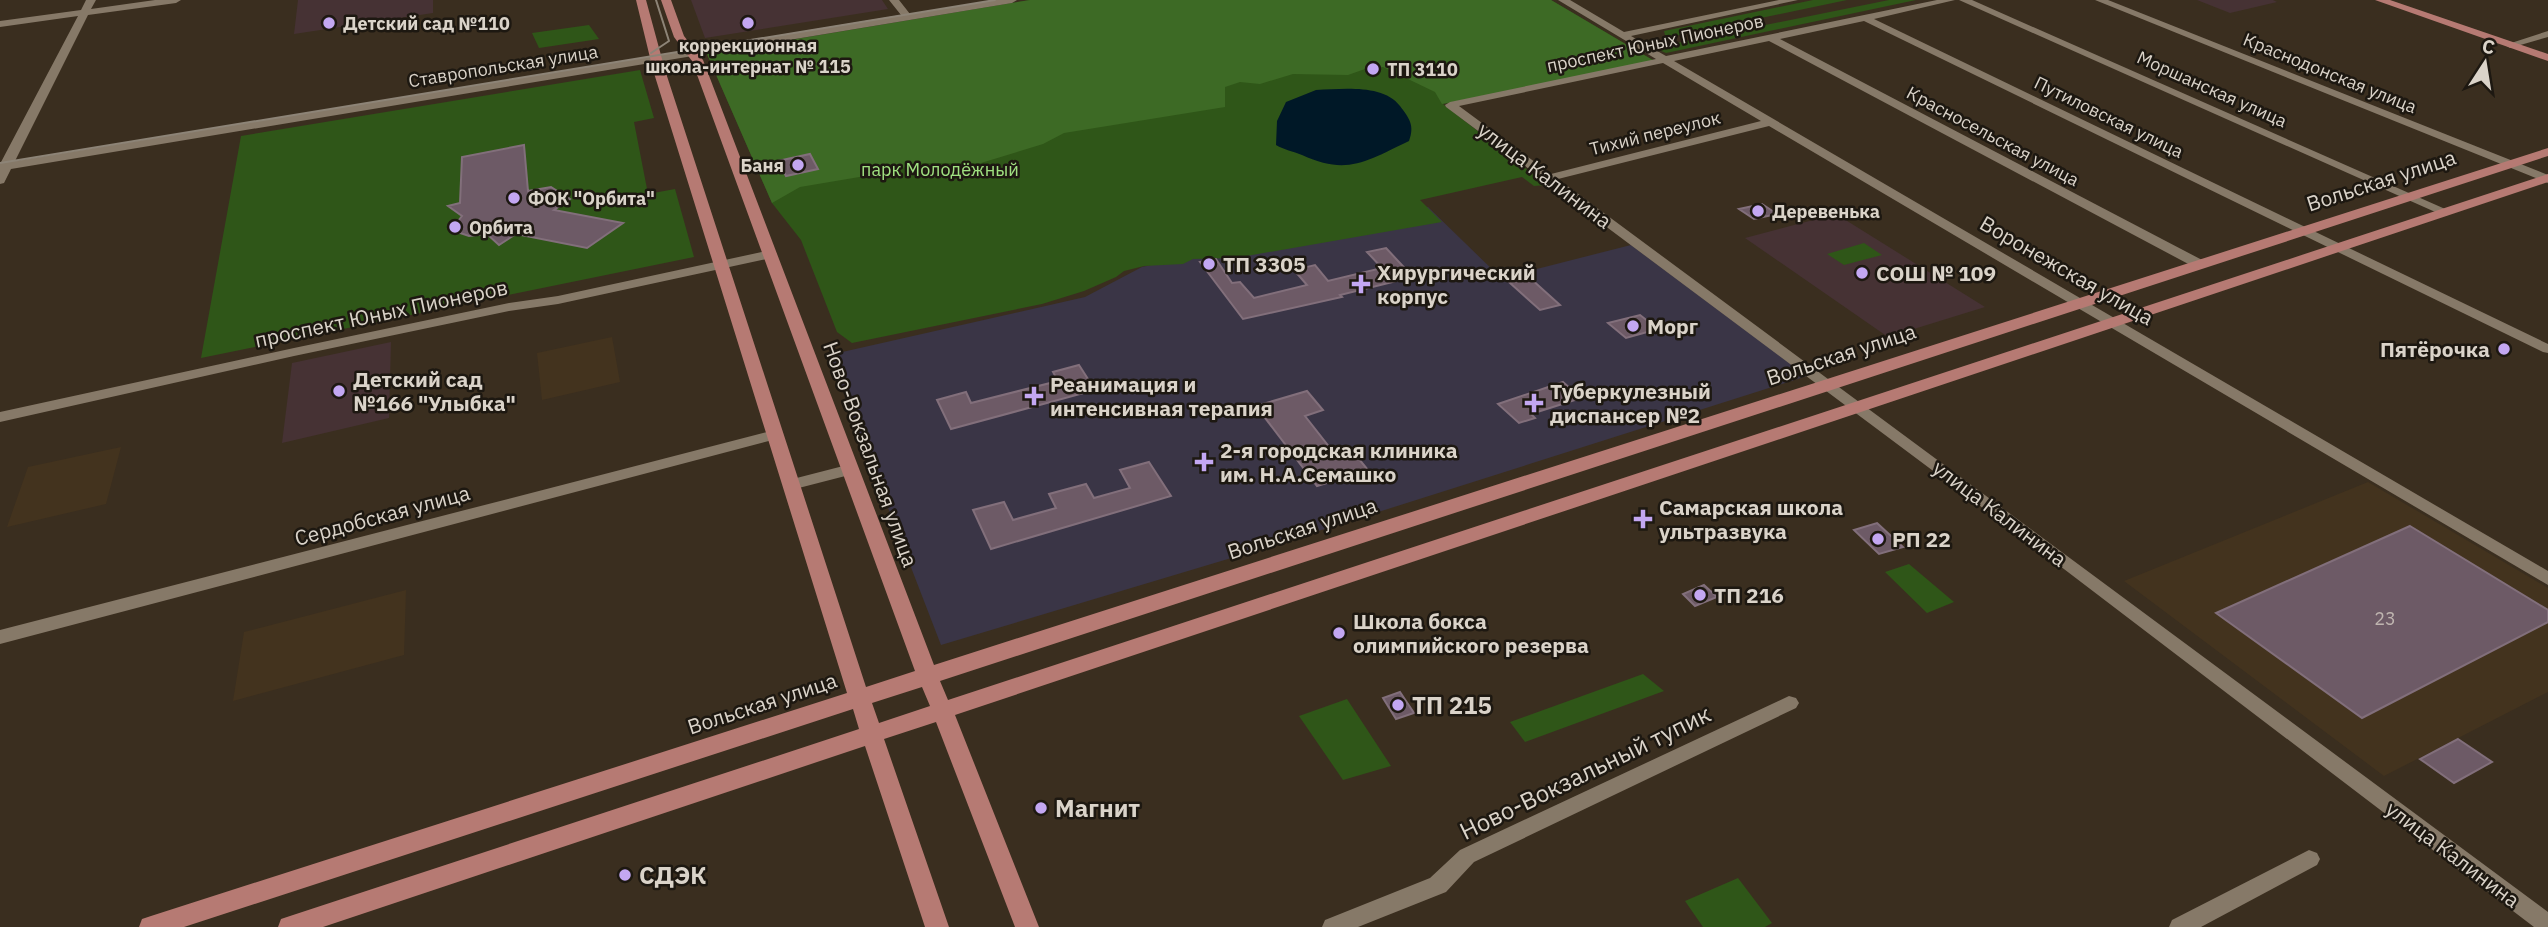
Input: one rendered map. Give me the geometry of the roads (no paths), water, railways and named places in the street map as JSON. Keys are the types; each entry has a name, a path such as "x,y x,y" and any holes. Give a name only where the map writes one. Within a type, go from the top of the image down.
{"main road":[{"path":"641,0 775,435 859,698 937,927"},
{"name":"Ново-Вокзальная улица","path":"666,0 679,37 697,60 927,675 1027,927"},
{"path":"2380,0 2548,58"},
{"name":"Вольская улица","path":"151,927 2548,152"},
{"path":"290,927 2548,178"}],"street":[{"path":"0,180 5,162 91,0"},
{"path":"0,24 176,0"},
{"path":"894,0 907,17"},
{"name":"Ставропольская улица","path":"5,162 656,54 1012,0"},
{"name":"Воронежская улица","path":"1563,0 2548,579"},
{"name":"проспект Юных Пионеров","path":"1622,35 1793,0"},
{"name":"проспект Юных Пионеров","path":"1450,105 1950,0"},
{"name":"Моршанская улица","path":"1964,0 2446,212"},
{"name":"Краснодонская улица","path":"2100,0 2548,178"},
{"name":"Путиловская улица","path":"1865,18 2548,349"},
{"path":"2510,45 2548,34"},
{"name":"Красносельская улица","path":"1772,38 2199,264"},
{"name":"улица Калинина","path":"1450,105 2045,546 2548,925"},
{"name":"Тихий переулок","path":"1548,177 1772,122"},
{"name":"проспект Юных Пионеров","path":"0,417 361,338 771,254"},
{"name":"Сердобская улица","path":"0,637 775,435"},
{"path":"792,485 851,469"},
{"name":"Ново-Вокзальный тупик","path":"1333,927 1438,885 1467,856 1789,704"},
{"path":"2180,927 2309,859"}],"water":[{"path":"1362,89 1384,94 1393,99 1406,114 1411,130 1409,141 1369,160 1345,165 1318,161 1276,145 1277,121 1286,102 1316,90"}],"tram line":[{"path":"651,53 669,41 656,0"},
{"path":"0,163 995,0"}],"place":[{"name":"Детский сад №110","path":"329,23"},
{"name":"коррекционная школа-интернат № 115","path":"748,23"},
{"name":"ТП 3110","path":"1373,69"},
{"name":"Баня","path":"798,165"},
{"name":"ФОК \"Орбита\"","path":"514,198"},
{"name":"Деревенька","path":"1758,211"},
{"name":"Орбита","path":"455,227"},
{"name":"ТП 3305","path":"1209,264"},
{"name":"СОШ № 109","path":"1862,273"},
{"name":"Хирургический корпус","path":"1361,284"},
{"name":"Морг","path":"1633,326"},
{"name":"Пятёрочка","path":"2504,349"},
{"name":"Детский сад №166 \"Улыбка\"","path":"339,391"},
{"name":"Реанимация и интенсивная терапия","path":"1034,396"},
{"name":"Туберкулезный диспансер №2","path":"1534,403"},
{"name":"2-я городская клиника им. Н.А.Семашко","path":"1204,462"},
{"name":"Самарская школа ультразвука","path":"1643,519"},
{"name":"РП 22","path":"1878,539"},
{"name":"ТП 216","path":"1700,595"},
{"name":"Школа бокса олимпийского резерва","path":"1339,633"},
{"name":"ТП 215","path":"1398,705"},
{"name":"Магнит","path":"1041,808"},
{"name":"СДЭК","path":"625,875"}],"park label":[{"name":"парк Молодёжный","path":"940,169"}]}
